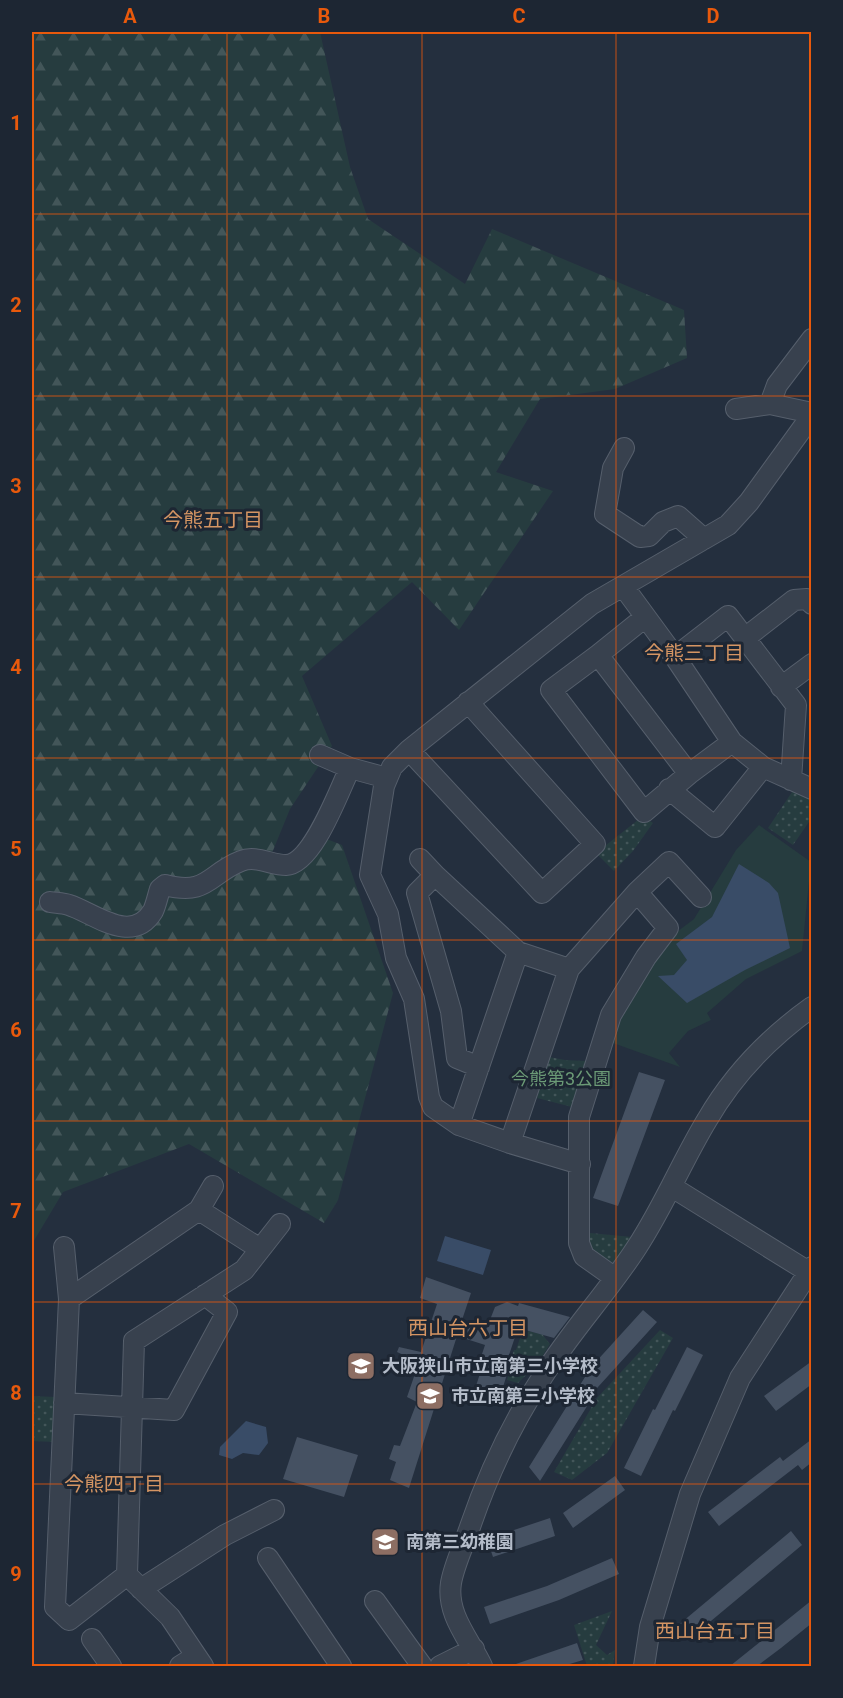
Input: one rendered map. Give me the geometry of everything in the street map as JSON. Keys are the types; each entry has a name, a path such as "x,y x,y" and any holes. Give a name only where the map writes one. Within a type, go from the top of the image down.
{"street":[{"path":"770,404 777,385 812,339"},
{"path":"580,1164 459,1125 433,1107 429,1097 414,999 396,958 388,914 370,875 387,778 392,767 409,750 592,604 728,525 749,502 812,414 770,404 736,408"},
{"path":"624,448 613,468 605,514 640,537 649,536 663,522 678,516 704,539"},
{"path":"623,586 644,618 675,657 732,742 763,767 812,789"},
{"path":"745,638 794,600 807,599 812,604"},
{"path":"675,657 728,616 796,705 790,780"},
{"path":"644,618 551,690 644,812 669,789 732,742"},
{"path":"598,655 688,774"},
{"path":"781,687 812,664"},
{"path":"409,750 542,893 595,844 468,702"},
{"path":"320,755 350,768 387,778"},
{"path":"669,789 715,827 763,767"},
{"path":"50,903 68,904 110,924 125,928 142,922 153,911 160,889 165,885 182,890 193,888 213,880 243,860 260,859 286,865 298,861 314,844 350,768"},
{"path":"420,860 518,952 569,969"},
{"path":"510,1143 569,969 637,892 669,862 701,897"},
{"path":"435,875 417,893 451,1011 457,1058 479,1067"},
{"path":"615,1278 584,1256 579,1243 579,1117 611,1015 646,957 668,928 637,892"},
{"path":"459,1125 518,952"},
{"path":"440,1666 478,1658 457,1622 452,1606 451,1584 478,1503 505,1440 543,1375 637,1246 672,1187 708,1118 752,1059 785,1026 812,1007"},
{"path":"69,1299 199,1210 213,1186"},
{"path":"644,1666 651,1627 690,1494 740,1378 810,1271 672,1187"},
{"path":"199,1210 260,1249"},
{"path":"193,1663 170,1617 127,1575 134,1341 244,1270 279,1224"},
{"path":"64,1247 69,1299 55,1606 69,1620 127,1575"},
{"path":"64,1403 174,1410 227,1312 205,1295"},
{"path":"141,1589 225,1535 274,1510"},
{"path":"268,1558 331,1663"},
{"path":"375,1601 422,1666"},
{"path":"92,1639 111,1666"}],"green space":[{"path":"32,32 320,32 350,167 368,219 465,284 492,229 684,310 687,358 615,389 540,399 496,472 553,491 459,630 412,582 302,676 332,746 290,809 272,853 294,855 319,836 342,845 393,993 338,1200 324,1223 189,1144 63,1192 32,1244"},
{"path":"796,786 811,793 811,819 793,845 768,828"},
{"path":"643,816 653,823 633,851 614,871 596,853"},
{"path":"759,825 811,862 802,951 746,979 707,1013 711,1020 688,1031 669,1053 680,1067 613,1043 613,1030 633,992 670,937 694,919 736,850"},
{"name":"今熊第3公園","path":"549,1057 586,1061 572,1107 537,1098"},
{"path":"590,1233 632,1237 614,1263 591,1250 586,1240"},
{"path":"660,1330 673,1338 607,1453 572,1480 554,1472 597,1398"},
{"path":"528,1331 542,1334 550,1344 538,1363 518,1383 507,1380 514,1350 516,1350 521,1335"},
{"path":"32,1396 55,1397 55,1442 32,1441"},
{"path":"612,1611 596,1645 607,1655 615,1650 613,1666 587,1666 574,1625"}],"water":[{"path":"739,864 769,883 778,893 790,948 687,1003 658,976 674,975 687,960 676,944 712,917"},
{"path":"445,1236 491,1250 483,1275 437,1261"},
{"path":"246,1421 266,1427 268,1443 259,1455 243,1453 232,1459 219,1455 220,1447"}],"building":[{"path":"639,1072 665,1080 618,1206 593,1198"},
{"path":"426,1277 471,1293 461,1323 486,1330 495,1307 507,1302 518,1306 519,1303 570,1317 554,1338 518,1328 505,1367 509,1368 503,1387 499,1386 497,1392 476,1386 482,1367 478,1366 485,1345 457,1336 409,1488 390,1480 396,1462 389,1459 394,1445 400,1446 417,1402 407,1397 419,1362 397,1352 399,1347 421,1352 437,1304 420,1298"},
{"path":"643,1310 657,1322 588,1398 591,1400 540,1481 529,1467 585,1377 583,1376"},
{"path":"687,1347 703,1355 641,1476 624,1468"},
{"path":"812,1361 812,1384 776,1411 764,1396"},
{"path":"297,1437 358,1455 344,1497 283,1479"},
{"path":"812,1439 812,1462 802,1470 798,1465 719,1526 708,1512 780,1457 783,1461"},
{"path":"615,1476 625,1490 573,1528 563,1513"},
{"path":"550,1518 555,1536 493,1557 487,1539"},
{"path":"791,1531 802,1545 687,1641 676,1627"},
{"path":"612,1558 619,1574 559,1600 490,1624 484,1607 547,1586"},
{"path":"812,1600 812,1623 781,1648 757,1666 730,1666"},
{"path":"577,1643 583,1660 563,1666 513,1666 513,1665"}],"place":[{"name":"大阪狭山市立南第三小学校","path":"361,1366"},
{"name":"市立南第三小学校","path":"430,1396"},
{"name":"南第三幼稚園","path":"385,1542"}],"district":[{"name":"今熊五丁目","path":"213,520"},
{"name":"今熊三丁目","path":"694,653"},
{"name":"西山台六丁目","path":"468,1328"},
{"name":"今熊四丁目","path":"114,1484"},
{"name":"西山台五丁目","path":"715,1631"}]}
